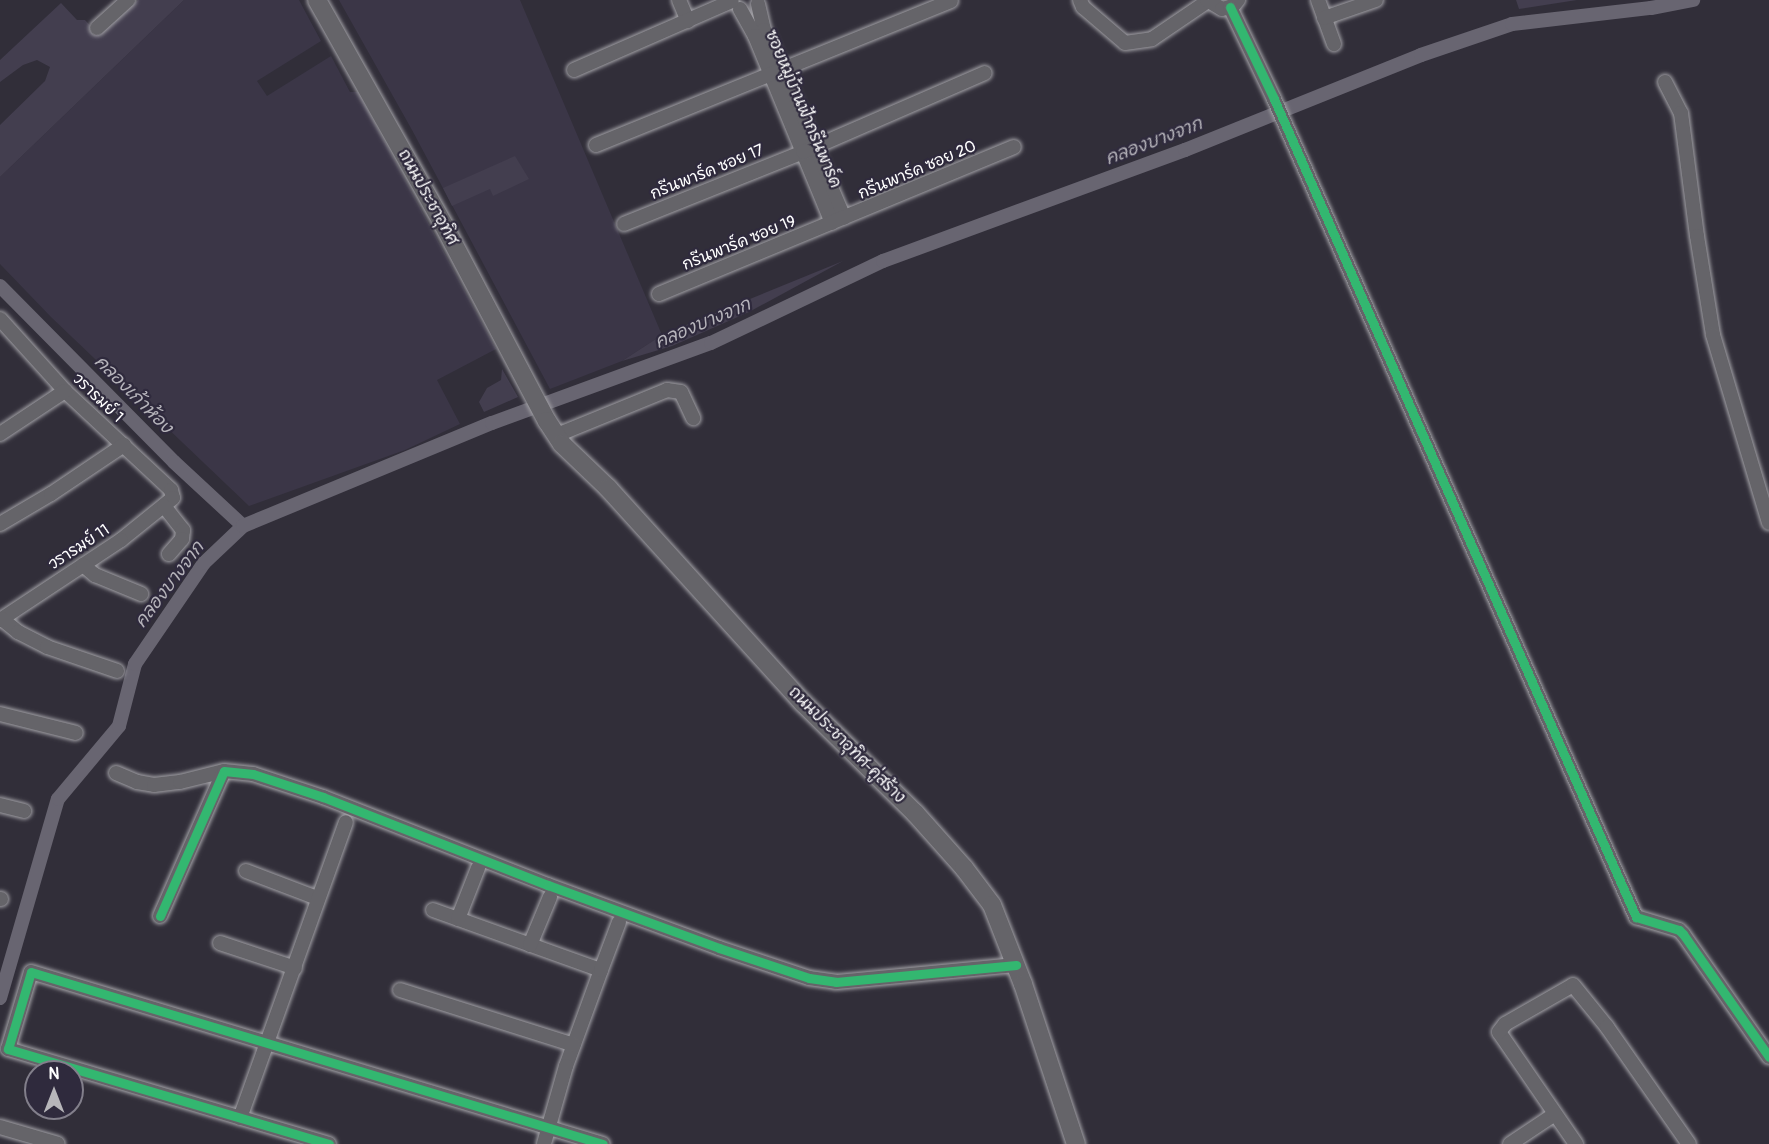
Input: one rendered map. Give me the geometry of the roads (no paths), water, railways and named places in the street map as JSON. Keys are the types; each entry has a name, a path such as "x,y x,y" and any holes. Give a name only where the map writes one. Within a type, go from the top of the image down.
{"main road":[{"name":"ถนนประชาอุทิศ","path":"317,0 443,224 534,396"},
{"name":"ถนนประชาอุทิศ-คู่สร้าง","path":"534,396 552,428 803,703 915,813 964,868 992,905 1016,965 1076,1144"}],"street":[{"path":"97,28 128,0"},
{"path":"679,0 688,21"},
{"path":"1080,0 1083,7 1125,43 1152,39 1208,1 1216,8 1234,4 1309,180 1636,917 1679,930 1683,934 1769,1057"},
{"path":"1318,0 1334,44"},
{"path":"1324,18 1376,0"},
{"path":"596,145 951,1"},
{"name":"ซอยหมู่บ้านฟ้ากรีนพาร์ค","path":"759,2 776,72 838,220"},
{"name":"ซอยหมู่บ้านฟ้ากรีนพาร์ค","path":"735,3 751,10 759,2"},
{"path":"574,69 735,3"},
{"name":"ซอยหมู่บ้านฟ้ากรีนพาร์ค","path":"735,3 776,72"},
{"name":"กรีนพาร์ค ซอย 17","path":"624,224 808,150 985,73"},
{"path":"1665,82 1681,113 1713,335 1769,523"},
{"name":"กรีนพาร์ค ซอย 20","path":"838,220 1014,147"},
{"name":"กรีนพาร์ค ซอย 19","path":"659,294 838,220"},
{"name":"วรารมย์ 1","path":"0,319 5,334 171,490 169,502 183,530 182,539 169,554"},
{"path":"552,428 667,390 681,392 693,418"},
{"path":"0,434 65,391"},
{"path":"0,524 51,494 124,445"},
{"name":"วรารมย์ 11","path":"1,619 82,565 169,502"},
{"path":"82,565 95,575 141,594"},
{"path":"1,619 29,639 117,671"},
{"path":"0,714 76,733"},
{"path":"116,773 137,782 154,784 180,782 224,771 253,774 322,797 559,889 809,978 836,982 1016,965"},
{"path":"160,916 224,771"},
{"path":"0,805 24,812"},
{"path":"240,1118 346,822"},
{"path":"458,919 478,868"},
{"path":"246,871 317,898"},
{"path":"530,945 550,897"},
{"path":"433,910 602,970"},
{"path":"544,1144 574,1045 619,922"},
{"path":"220,943 295,968"},
{"path":"329,1144 8,1049 31,972 603,1144"},
{"path":"1576,1144 1499,1032 1505,1024 1573,984 1607,1027 1689,1144"},
{"path":"400,990 574,1045"},
{"path":"1510,1144 1555,1114"},
{"path":"0,1127 58,1144"}],"waterway":[{"name":"คลองบางจาก","path":"0,998 58,799 119,726 135,664 204,563 243,526 492,423 711,343 883,261 1185,150 1421,55 1512,24 1651,8 1693,0"},
{"name":"คลองเก้าห้อง","path":"0,286 174,462 243,526"}]}
